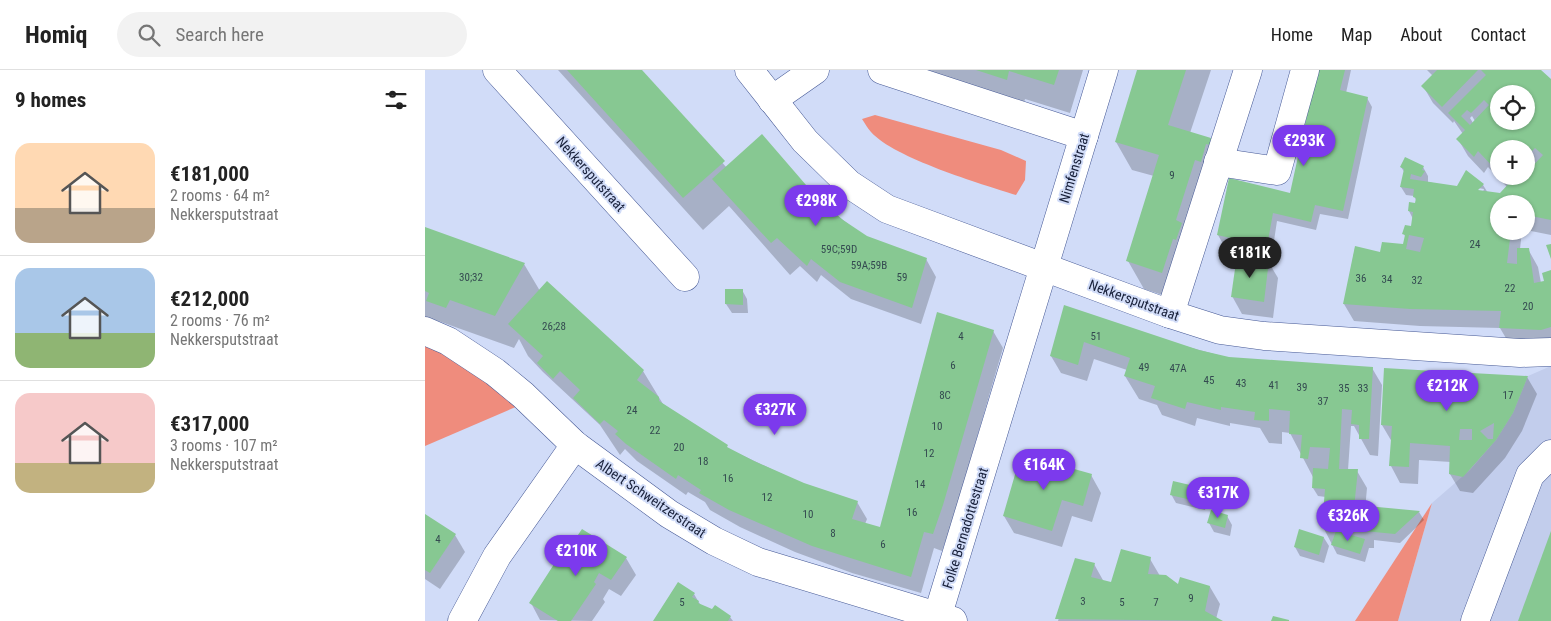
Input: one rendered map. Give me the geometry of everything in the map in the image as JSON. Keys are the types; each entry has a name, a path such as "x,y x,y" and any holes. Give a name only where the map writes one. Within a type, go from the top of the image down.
{"street":[{"name":"Nekkersputstraat","path":"497,70 685,277"},
{"name":"Nekkersputstraat","path":"749,70 805,141 849,184 887,209 1170,314 1220,330 1264,336 1520,353 1551,352"},
{"path":"772,100 815,70"},
{"path":"882,70 1084,136"},
{"name":"Nimfenstraat","path":"1044,267 1105,70"},
{"path":"1170,314 1247,70"},
{"path":"1218,162 1277,171 1305,70"},
{"name":"Folke Bernadottestraat","path":"942,620 1044,267"},
{"name":"Albert Schweitzerstraat","path":"425,331 448,341 495,372 523,395 575,446 669,514 714,542 758,562 942,620"},
{"path":"462,621 497,556 575,446"},
{"path":"1475,621 1530,475 1551,454"}],"shaded area":[{"path":"875,115 1001,150 1026,161 1025,180 1016,195 961,177 918,160 882,142 868,129 862,119"},
{"path":"425,343 462,364 518,406 425,446"},
{"path":"1551,366 1551,621 1398,621 1432,503 1470,470 1496,440 1513,413 1528,376"},
{"path":"1432,503 1398,621 1355,621"}],"building":[{"path":"567,70 642,70 725,161 683,198"},
{"path":"976,70 1059,70 1054,85 1009,71 1007,80"},
{"path":"1137,70 1186,70 1168,125 1211,138 1210,145 1206,144 1201,162 1195,160 1176,220 1182,223 1176,240 1173,239 1162,273 1126,261 1159,155 1115,142"},
{"path":"1317,70 1345,70 1340,90 1368,97 1343,211 1315,205 1311,222 1273,213 1267,246 1217,235 1229,178 1290,193"},
{"path":"1437,70 1478,70 1442,107 1421,86"},
{"path":"1481,70 1541,70 1551,79 1551,220 1535,217 1535,195 1490,195 1490,240 1510,240 1507,263 1517,264 1517,248 1529,248 1534,283 1544,281 1542,273 1551,270 1551,327 1541,330 1499,328 1501,311 1410,309 1343,304 1355,246 1380,252 1382,242 1403,244 1405,235 1402,234 1405,225 1411,226 1413,212 1408,211 1409,202 1415,203 1416,198 1413,197 1414,189 1400,187 1404,169 1400,167 1405,157 1424,166 1422,170 1425,171 1421,177 1411,174 1410,179 1457,186 1466,170 1484,184 1478,190 1500,193 1507,185 1535,185 1535,163 1543,155 1535,148 1535,140 1490,140 1490,164 1478,151 1474,157 1456,139 1465,130 1448,113 1486,75","holes":["1484,100 1489,105 1470,125 1461,116 1467,110 1471,113","1409,235 1424,238 1420,252 1406,249"]},
{"path":"762,134 819,200 843,220 867,236 927,258 912,308 840,282 811,259 807,266 777,238 771,243 712,179"},
{"path":"425,227 525,263 495,316 450,300 446,308 426,301 429,293 425,291"},
{"path":"1551,244 1551,259 1546,245"},
{"path":"1237,255 1269,260 1264,302 1231,297"},
{"path":"547,281 644,370 637,380 659,397 659,401 728,445 727,447 754,461 804,483 858,501 852,519 880,527 937,312 994,330 943,505 933,534 924,532 911,577 812,546 729,510 699,493 701,490 678,475 676,479 626,444 615,434 618,431 604,420 600,424 573,398 580,390 560,371 553,379 537,363 543,356 508,324"},
{"path":"725,289 743,289 743,305 725,304"},
{"path":"1064,305 1199,350 1229,357 1373,367 1369,439 1359,439 1359,425 1351,424 1352,410 1342,409 1339,469 1358,469 1354,508 1366,509 1367,506 1420,511 1395,534 1322,527 1325,489 1312,488 1313,468 1328,469 1330,448 1310,447 1308,459 1300,458 1302,435 1289,434 1290,411 1269,409 1269,421 1254,420 1255,412 1221,407 1221,410 1187,402 1185,409 1151,398 1155,386 1124,376 1130,358 1084,342 1078,365 1050,356"},
{"path":"1384,368 1528,376 1513,413 1496,440 1463,477 1449,474 1450,446 1410,443 1409,467 1389,466 1392,426 1381,425","holes":["1494,423 1493,439 1488,439 1480,431","1460,429 1472,429 1472,440 1459,440"]},
{"path":"1021,454 1092,474 1083,506 1062,500 1052,531 1003,516"},
{"path":"1173,481 1203,488 1200,502 1170,495"},
{"path":"1211,510 1228,515 1225,528 1207,523"},
{"path":"425,514 456,534 430,573 425,570"},
{"path":"582,529 627,557 611,580 599,573 594,582 596,584 571,621 558,621 529,603 558,558 561,560"},
{"path":"1299,529 1324,537 1319,555 1294,547"},
{"path":"1336,531 1365,539 1360,554 1331,545"},
{"path":"1551,531 1551,621 1518,621"},
{"path":"1121,549 1151,557 1148,574 1166,575 1178,584 1180,577 1210,586 1205,611 1223,621 1055,619 1075,558 1095,563 1091,577 1111,582"},
{"path":"678,582 695,593 692,597 699,601 698,603 712,609 715,605 731,616 728,621 653,621"},
{"path":"1273,616 1289,620 1289,621 1271,621"}]}
